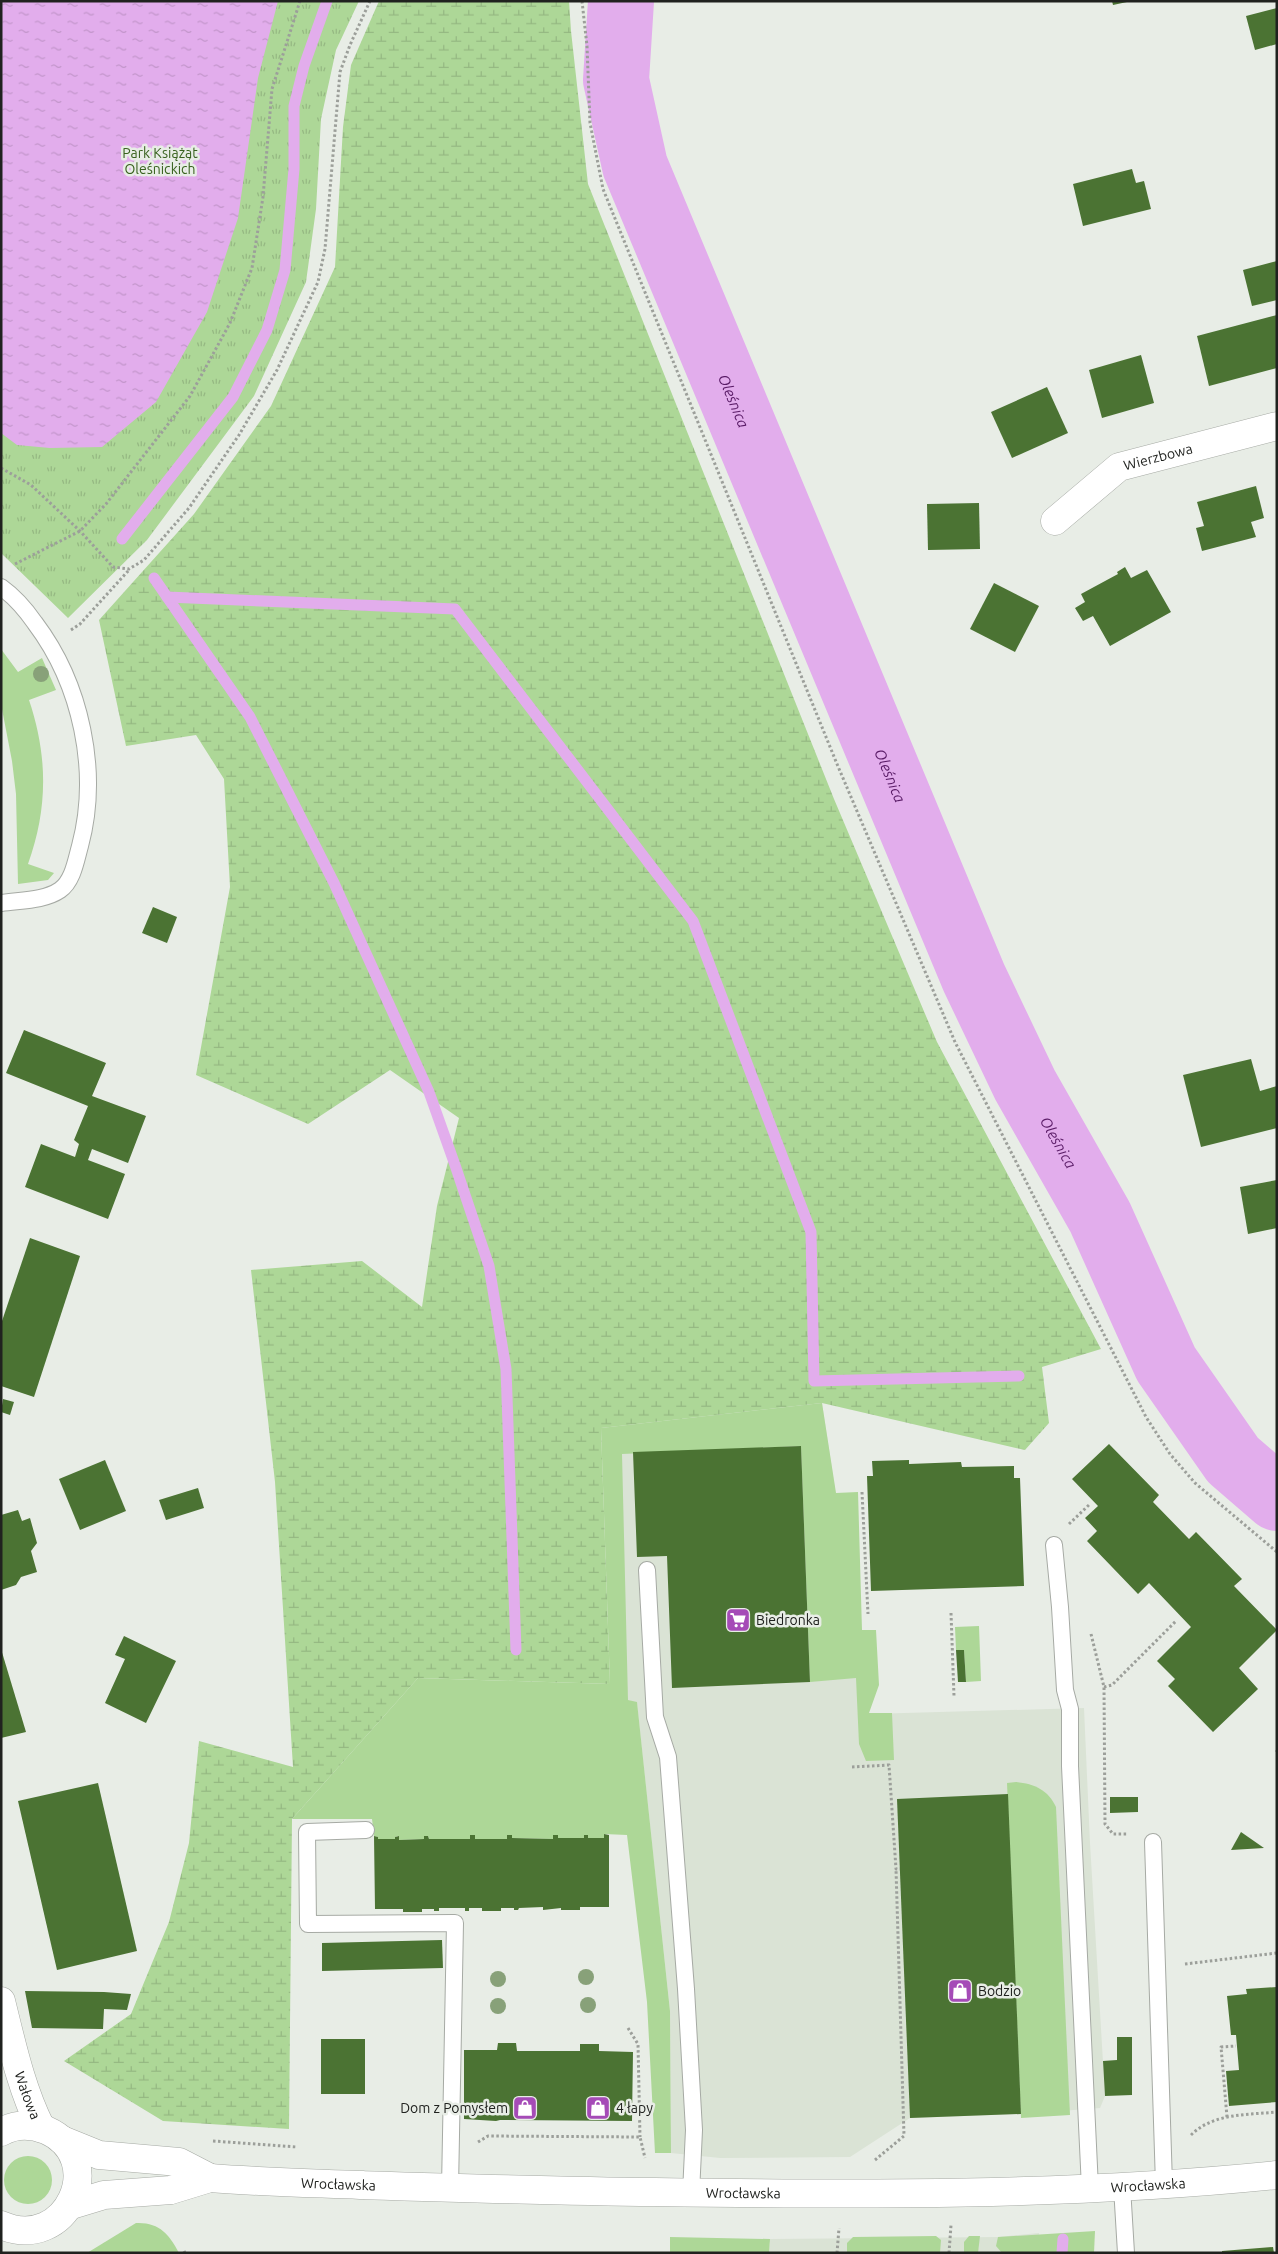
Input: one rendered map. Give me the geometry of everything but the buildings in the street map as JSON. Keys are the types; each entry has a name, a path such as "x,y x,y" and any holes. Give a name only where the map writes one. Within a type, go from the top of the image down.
{"street":[{"name":"Wierzbowa","path":"1055,521 1119,467 1277,426"},
{"name":"Wałowa","path":"1,2001 19,2074 30,2106 51,2134 72,2154 77,2171 77,2188 71,2205"},
{"name":"Wrocławska","path":"1,2132 16,2126 51,2134 99,2155 179,2162 210,2178"},
{"name":"Wrocławska","path":"71,2205 104,2195 171,2190 210,2178 450,2188 691,2193 947,2193 1122,2187 1277,2175"},
{"path":"26,2253 45,2228 60,2218 71,2205"},
{"path":"1,2225 11,2230 28,2231 45,2228"}],"lane":[{"path":"1,588 27,612 51,644 66,676 80,714 86,751 88,791 84,834 74,871 61,890 42,898 1,902"},
{"path":"1054,1544 1065,1690 1070,1709 1070,1766 1090,2188"},
{"path":"647,1570 655,1717 668,1757 669,1766 688,2027 694,2130 691,2193"},
{"path":"366,1830 307,1832 308,1924 456,1923 450,2188"},
{"path":"1153,1842 1164,2184"},
{"path":"1122,2187 1126,2253"}],"path":[{"path":"14,565 80,531 106,504 190,396 230,323 252,268 262,197 272,89 300,1"},
{"path":"51,644 80,624 129,569 144,560 189,508 239,435 277,370 318,282 325,249 340,72 370,1"},
{"path":"582,1 587,46 590,122 603,190 826,736 955,1042 1146,1417 1170,1454 1195,1483 1277,1552"},
{"path":"1,468 31,485 80,531 113,567 129,569"},
{"path":"862,1492 868,1614"},
{"path":"1066,1527 1090,1504"},
{"path":"951,1613 954,1696"},
{"path":"1104,1687 1112,1685 1176,1621"},
{"path":"1090,1631 1104,1687 1105,1824 1113,1834 1129,1834"},
{"path":"852,1767 889,1765 898,1869 904,2136 874,2161 884,2161"},
{"path":"1157,1967 1277,1953"},
{"path":"628,2028 638,2044 640,2137 645,2159 692,2160"},
{"path":"1227,2117 1221,2047 1236,2046"},
{"path":"451,2157 488,2136 640,2137"},
{"path":"203,2140 299,2147"},
{"path":"949,2253 951,2225"},
{"path":"837,2253 839,2228"}],"shaded area":[{"path":"822,1403 869,1714 1084,1708 1105,2096 1100,2108 1021,2114 910,2118 850,2157 720,2158 671,2153 670,2011 637,1703 628,1700 601,1428"},
{"path":"1039,2233 1037,2253 769,2253 770,2239 998,2237"}],"green space":[{"name":"Park Książąt Oleśnickich","path":"1,1 359,1 336,50 321,119 316,209 306,282 254,396 147,540 68,618 1,553"},
{"path":"379,1 569,1 588,184 834,799 937,1042 1101,1349 1042,1367 1049,1423 1025,1450 822,1403 601,1428 610,1684 418,1678 292,1819 289,2129 163,2121 64,2061 131,2014 169,1922 189,1843 199,1741 293,1767 275,1482 251,1270 362,1261 422,1307 437,1206 459,1118 390,1070 308,1124 196,1075 230,887 224,779 196,735 126,746 99,620 194,514 271,406 335,267 343,127 351,65"},
{"path":"1,649 18,672 42,658 56,690 29,700 40,742 43,782 39,823 28,864 54,873 48,880 18,884 16,794 1,704"},
{"path":"822,1403 836,1493 858,1492 862,1630 876,1630 879,1685 869,1713 892,1713 894,1760 866,1761 859,1744 856,1678 810,1682 801,1446 622,1454 628,1700 637,1702 670,2011 671,2153 655,2153 647,2002 627,1835 604,1834 604,1838 588,1838 588,1835 584,1835 584,1838 558,1838 558,1835 554,1835 553,1839 512,1838 512,1835 507,1835 507,1839 429,1839 428,1836 425,1836 424,1839 399,1840 398,1836 395,1839 378,1839 378,1837 374,1836 372,1819 292,1819 418,1678 610,1684 601,1428"},
{"path":"979,1626 981,1681 966,1682 964,1650 956,1650 955,1627"},
{"path":"1016,1782 1035,1786 1045,1792 1056,1807 1070,2115 1021,2118 1007,1783"},
{"path":"23,2156 33,2156 42,2160 48,2166 51,2171 51,2189 42,2200 33,2204 23,2204 14,2200 8,2194 4,2185 4,2175 8,2166 14,2160"},
{"path":"136,2223 144,2223 162,2230 179,2253 87,2253"},
{"path":"1095,2231 1094,2253 1002,2253 996,2246 998,2237"},
{"path":"936,2236 941,2240 940,2253 847,2253 847,2243 853,2237"},
{"path":"969,2236 980,2236 978,2253 964,2253 964,2242"},
{"path":"670,2237 770,2239 769,2253 670,2253"}],"water":[{"name":"Park Książąt Oleśnickich","path":"1,1 278,1 258,78 238,218 207,312 156,402 102,447 50,448 17,445 1,433"}],"waterway":[{"path":"122,539 233,397 267,330 285,270 294,169 294,106 304,66 327,1"},
{"name":"Oleśnica","path":"621,1 616,80 635,166 974,978 1025,1085 1100,1217 1166,1364 1233,1460 1277,1498"},
{"path":"154,578 250,717 334,883 429,1092 455,1165 489,1266 506,1369 516,1650"},
{"path":"167,597 455,609 693,921 811,1232 814,1381 1019,1376"},
{"path":"1062,2253 1063,2239"}],"place":[{"name":"Biedronka","path":"738,1620"},
{"name":"Bodzio","path":"960,1991"},
{"name":"Dom z Pomysłem","path":"525,2108"},
{"name":"4 łapy","path":"598,2108"}]}
